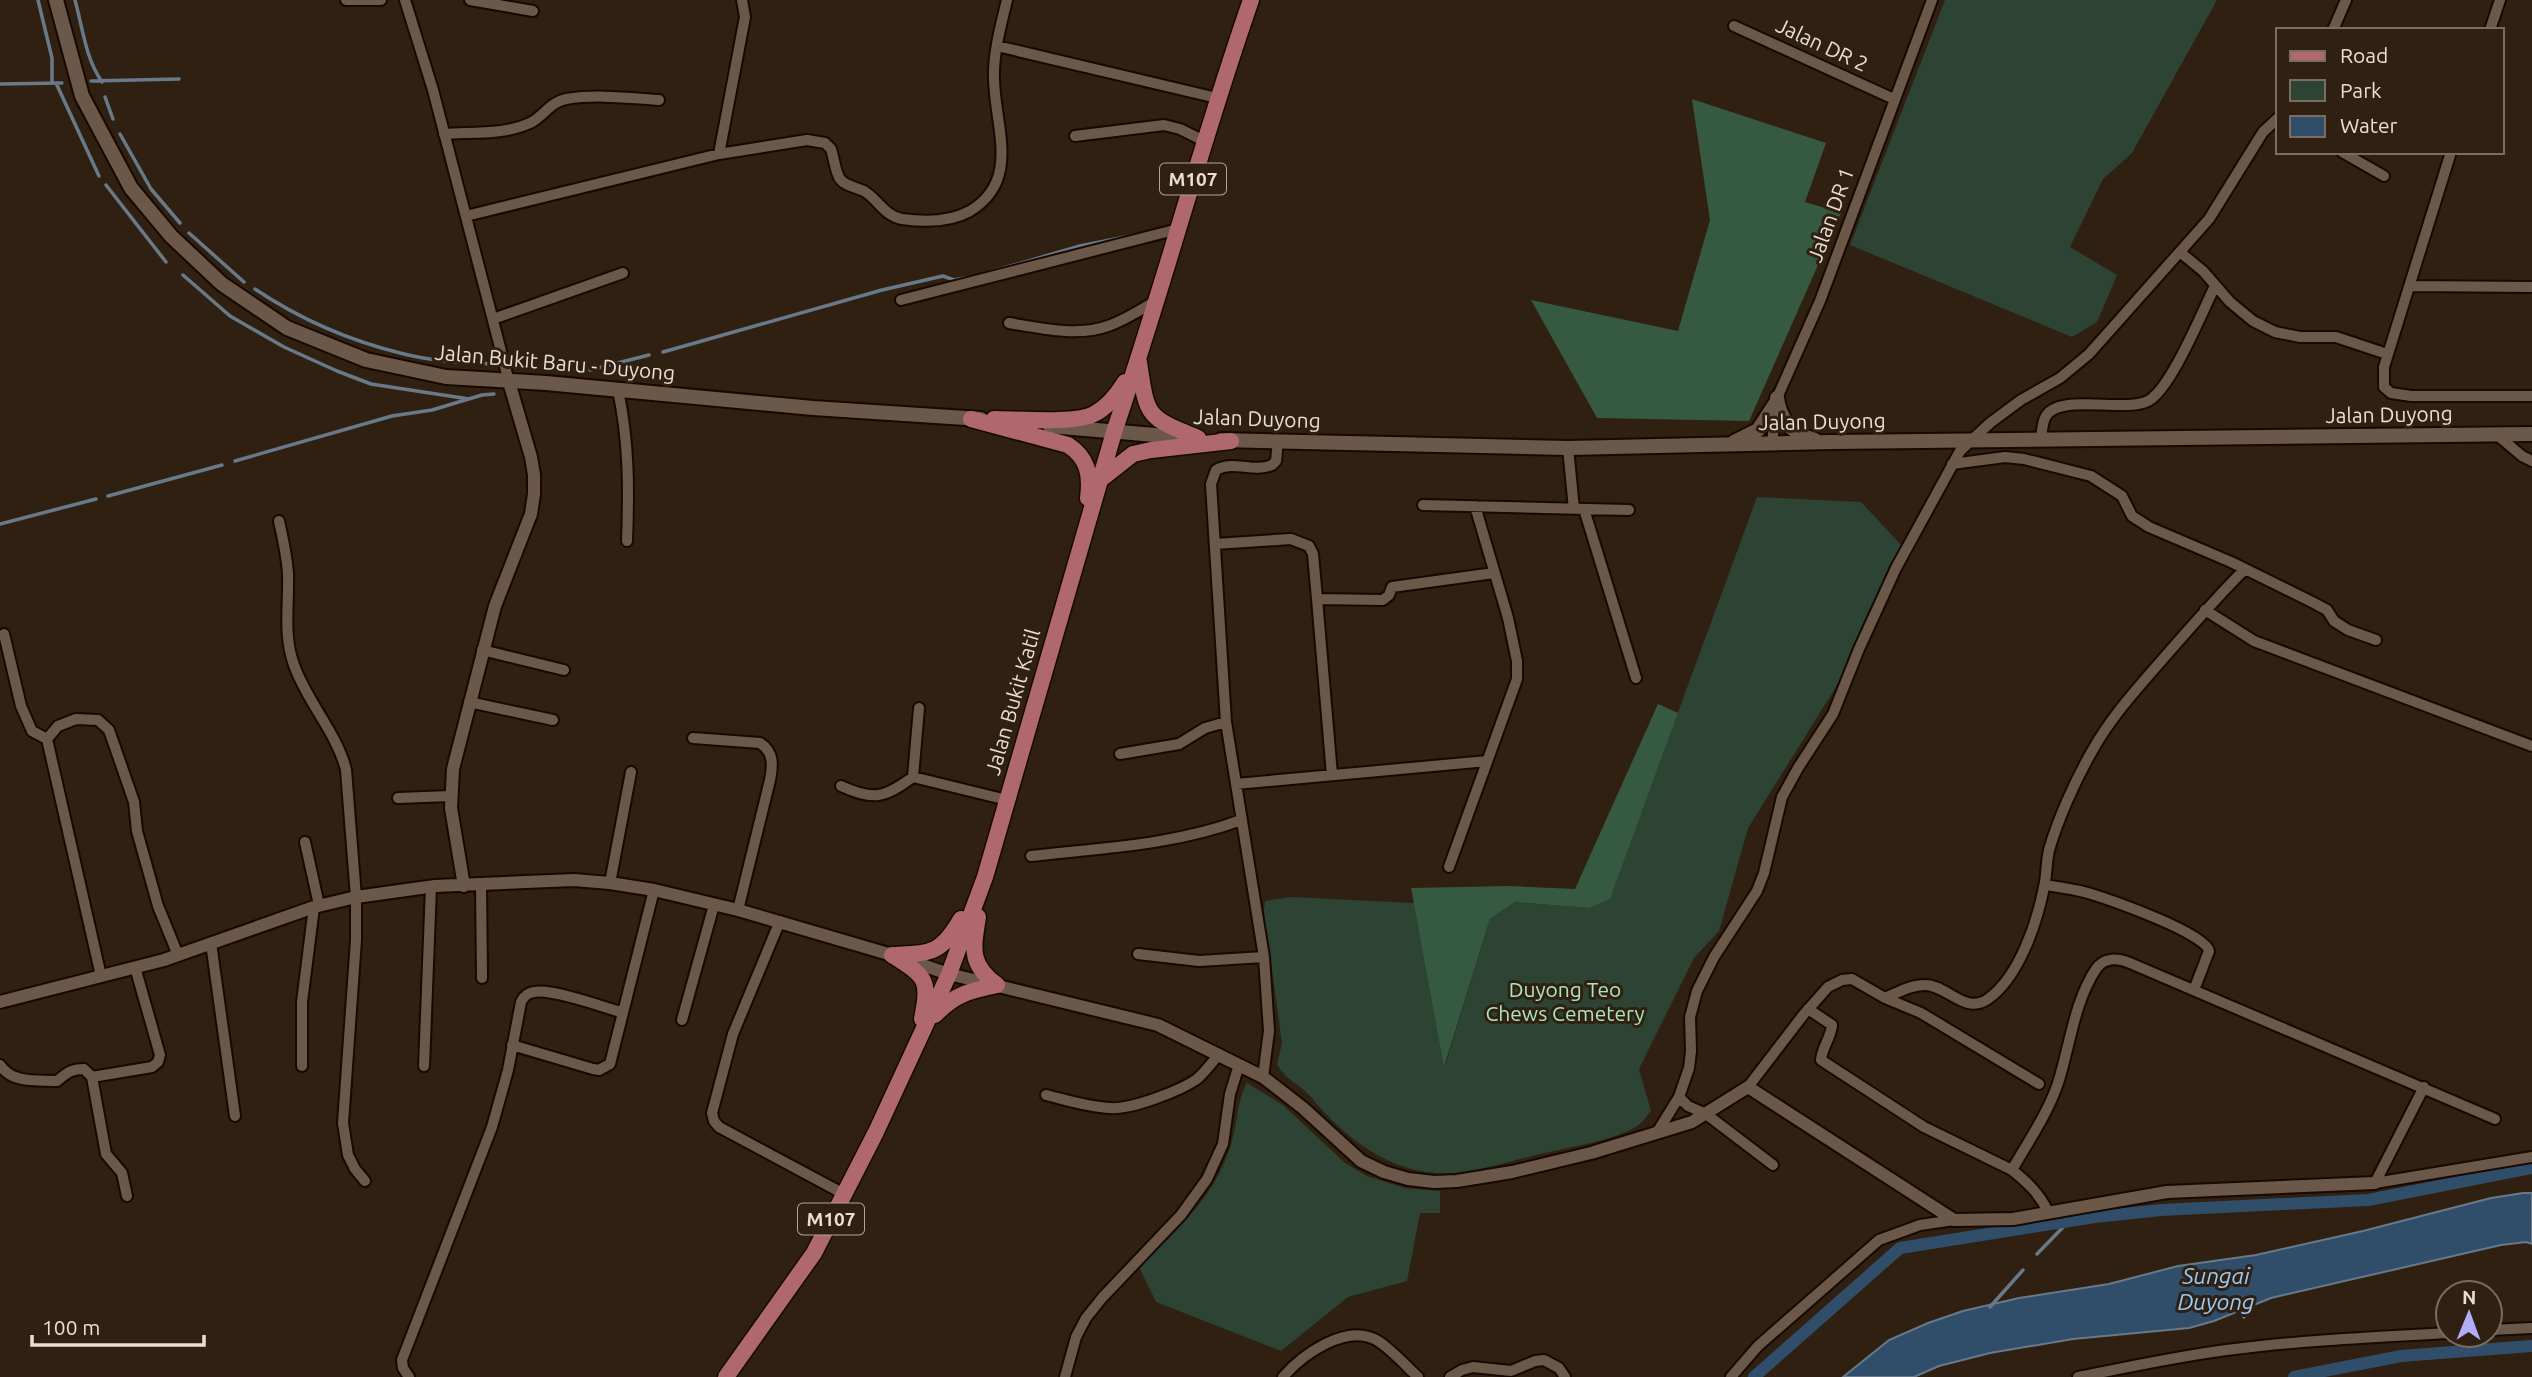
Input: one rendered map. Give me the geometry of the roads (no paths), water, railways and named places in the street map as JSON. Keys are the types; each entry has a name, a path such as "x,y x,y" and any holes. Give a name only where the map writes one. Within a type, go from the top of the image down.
{"main road":[{"name":"Jalan Bukit Baru - Duyong","path":"56,0 82,96 131,188 171,236 222,284 287,328 366,360 446,377 1114,432"},
{"name":"Jalan Bukit Katil","path":"726,1377 814,1253 916,1049 949,974 985,877 1114,432 1139,359 1217,98 1251,0"},
{"path":"971,419 1066,419 1091,416 1116,397 1139,359"},
{"path":"1139,359 1144,396 1149,410 1161,423 1198,438"},
{"path":"1776,401 1790,428 1813,440 1831,442"},
{"path":"1726,445 1758,430 1776,401"},
{"path":"971,419 1068,445 1078,452 1086,462 1090,482 1082,538"},
{"name":"Jalan Duyong","path":"1114,432 1231,441 1569,448 1831,442 2532,434"},
{"path":"1100,481 1133,454 1231,441"},
{"path":"892,955 925,953 936,950 949,940 985,877"},
{"path":"985,877 973,948 976,962 983,974 997,985"},
{"path":"892,955 924,979 927,993 916,1049"},
{"path":"927,1024 948,1001 969,991 997,985"}],"street":[{"path":"346,0 381,0"},
{"path":"405,0 444,134 534,475 531,514 495,606 453,769 453,829 464,886"},
{"path":"470,0 533,11"},
{"path":"719,154 745,17 742,0"},
{"path":"466,216 719,154 816,140 831,149 843,183 863,190 891,215 899,219 923,220 944,220 963,215 991,195 998,183 1002,152 994,78 997,46 1007,0"},
{"name":"Jalan DR 1","path":"1772,444 1776,401 1820,301 1932,0"},
{"path":"2334,28 2346,0"},
{"path":"2491,28 2500,0"},
{"name":"Jalan DR 2","path":"1734,26 1894,99"},
{"path":"997,46 1217,98"},
{"path":"444,134 509,130 533,122 549,106 564,99 610,97 659,100"},
{"path":"1658,1131 1679,1097 1690,1060 1690,1017 1697,991 1714,957 1757,891 1783,797 1798,768 1833,714 1858,649 1896,568 1952,464 1970,440 2021,400 2060,378 2089,354 2209,219 2263,132 2276,120"},
{"path":"1075,136 1164,125 1205,141"},
{"path":"2346,154 2384,176"},
{"path":"2450,154 2387,354 2382,377 2384,387 2391,393 2411,396 2532,396"},
{"path":"901,300 1178,229"},
{"path":"2181,253 2253,321 2275,332 2300,337 2336,337 2387,354"},
{"path":"493,319 623,273"},
{"path":"2041,439 2045,417 2054,409 2068,405 2130,406 2150,400 2168,380 2215,286"},
{"path":"2410,286 2532,287"},
{"path":"1009,323 1041,328 1092,330 1123,320 1157,300"},
{"path":"618,390 626,430 629,468 627,541"},
{"path":"2496,434 2532,461"},
{"path":"1263,1077 1269,1031 1264,957 1226,722 1211,484 1216,470 1224,465 1258,468 1272,466 1276,461 1278,441"},
{"path":"1569,448 1579,509 1636,678"},
{"path":"1952,464 2005,457 2024,459 2091,476 2122,496 2132,516 2149,527 2327,610 2334,621 2348,630 2376,640"},
{"path":"1423,505 1629,510"},
{"path":"1449,867 1517,679 1517,661 1508,618 1475,506"},
{"path":"279,522 287,557 287,627 294,665 311,702 342,754 346,770 356,897 356,940 343,1123 348,1155 365,1181"},
{"path":"1215,544 1291,539 1310,546 1313,554 1332,775"},
{"path":"1885,998 1905,989 1926,985 1971,1004 1982,1003 2000,988 2028,944 2045,885 2049,849 2078,776 2092,750 2135,689 2244,570"},
{"path":"1317,600 1383,600 1392,587 1494,573"},
{"path":"2205,610 2254,641 2532,746"},
{"path":"4,634 21,706 32,731 47,739 101,976"},
{"path":"482,650 564,670"},
{"path":"469,702 553,720"},
{"path":"913,777 919,708"},
{"path":"47,739 58,726 75,719 98,720 109,730 135,802 137,831 158,906 178,955"},
{"path":"1120,754 1180,744 1205,728 1226,722"},
{"path":"693,738 760,743 771,754 770,780 738,910"},
{"path":"1236,784 1488,761"},
{"path":"610,883 631,772"},
{"path":"841,786 856,793 877,797 892,792 913,777 1007,800"},
{"path":"398,798 451,796"},
{"path":"1031,856 1144,844 1219,828 1241,820"},
{"path":"302,1066 302,1002 316,906 304,842"},
{"path":"0,1002 178,955 316,906 356,897 431,887 531,881 610,883 654,890 738,910 949,974 1158,1025 1263,1077 1303,1108 1361,1161 1408,1179 1446,1182 1512,1172 1623,1145 1658,1131 1692,1122 1748,1087 1808,1009 1828,987 1842,980 1852,979 1885,998 1922,1013 2039,1084"},
{"path":"481,884 482,978"},
{"path":"2045,885 2088,893 2169,923 2205,942 2209,951 2194,990"},
{"path":"424,1066 431,887"},
{"path":"512,1045 599,1070 610,1064 654,890"},
{"path":"682,1020 714,905"},
{"path":"780,921 733,1034 712,1113 719,1127 844,1194"},
{"path":"211,943 235,1116"},
{"path":"1138,954 1199,961 1264,957"},
{"path":"2012,1170 2053,1095 2078,1010 2096,969 2108,960 2122,959 2495,1119"},
{"path":"92,1077 152,1067 158,1062 160,1055 135,967"},
{"path":"409,1377 402,1368 402,1360 492,1127 501,1099 521,1002 530,992 551,993 623,1013"},
{"path":"1808,1009 1832,1025 1832,1035 1822,1050 1821,1060 1924,1127 2012,1170 2028,1183 2044,1202 2048,1212"},
{"path":"1045,1095 1099,1107 1125,1107 1171,1092 1194,1080 1219,1054"},
{"path":"0,1065 1,1069 22,1080 57,1081 71,1070 78,1069 84,1069 92,1077 106,1154 121,1172 127,1196"},
{"path":"1065,1377 1076,1337 1086,1318 1181,1215 1207,1179 1223,1143 1230,1094 1239,1065"},
{"path":"1748,1087 1954,1220"},
{"path":"2375,1183 2424,1087"},
{"path":"1679,1097 1773,1165"},
{"path":"1731,1377 1774,1331 1805,1307 1879,1240 1920,1225 1954,1220 2013,1219 2167,1192 2375,1183 2532,1157"},
{"path":"2504,1329 2532,1328"},
{"path":"2078,1377 2182,1356 2234,1349 2324,1339 2434,1334"},
{"path":"1283,1377 1295,1362 1311,1352 1333,1341 1349,1336 1362,1336 1376,1340 1418,1377"},
{"path":"1450,1377 1473,1367 1512,1374 1535,1361 1544,1360 1559,1368 1565,1377"}],"water":[{"name":"Sungai Duyong","path":"2532,1193 2532,1244 2526,1242 2501,1245 2271,1298 2189,1328 2073,1339 1990,1353 1939,1366 1914,1377 1843,1377 1889,1340 1963,1311 2019,1298 2109,1284 2178,1266 2256,1255 2491,1198"}],"waterway":[{"path":"38,0 52,58 52,83"},
{"path":"75,0 88,53 102,82"},
{"path":"91,81 179,79"},
{"path":"56,83 99,176"},
{"path":"0,84 62,83"},
{"path":"105,97 113,119"},
{"path":"120,134 151,189 180,223"},
{"path":"106,185 166,262"},
{"path":"189,233 244,282"},
{"path":"983,274 1080,246 1135,235"},
{"path":"183,275 230,316 284,347 337,371 371,384 469,399"},
{"path":"663,352 882,290 943,276 954,280 976,276"},
{"path":"255,289 308,320 364,343 425,358 490,364"},
{"path":"590,370 649,355"},
{"path":"235,461 392,416 432,410 494,394"},
{"path":"108,496 222,465"},
{"path":"0,524 96,499"},
{"path":"1754,1377 1900,1248 2095,1217 2161,1210 2368,1200 2532,1168"},
{"path":"2037,1254 2069,1221"},
{"path":"1990,1307 2023,1270"},
{"name":"Sungai Duyong","path":"2239,1306 2244,1317"},
{"path":"2294,1377 2401,1356 2532,1346"}],"park label":[{"name":"Duyong Teo Chews Cemetery","path":"1565,1002"}]}
